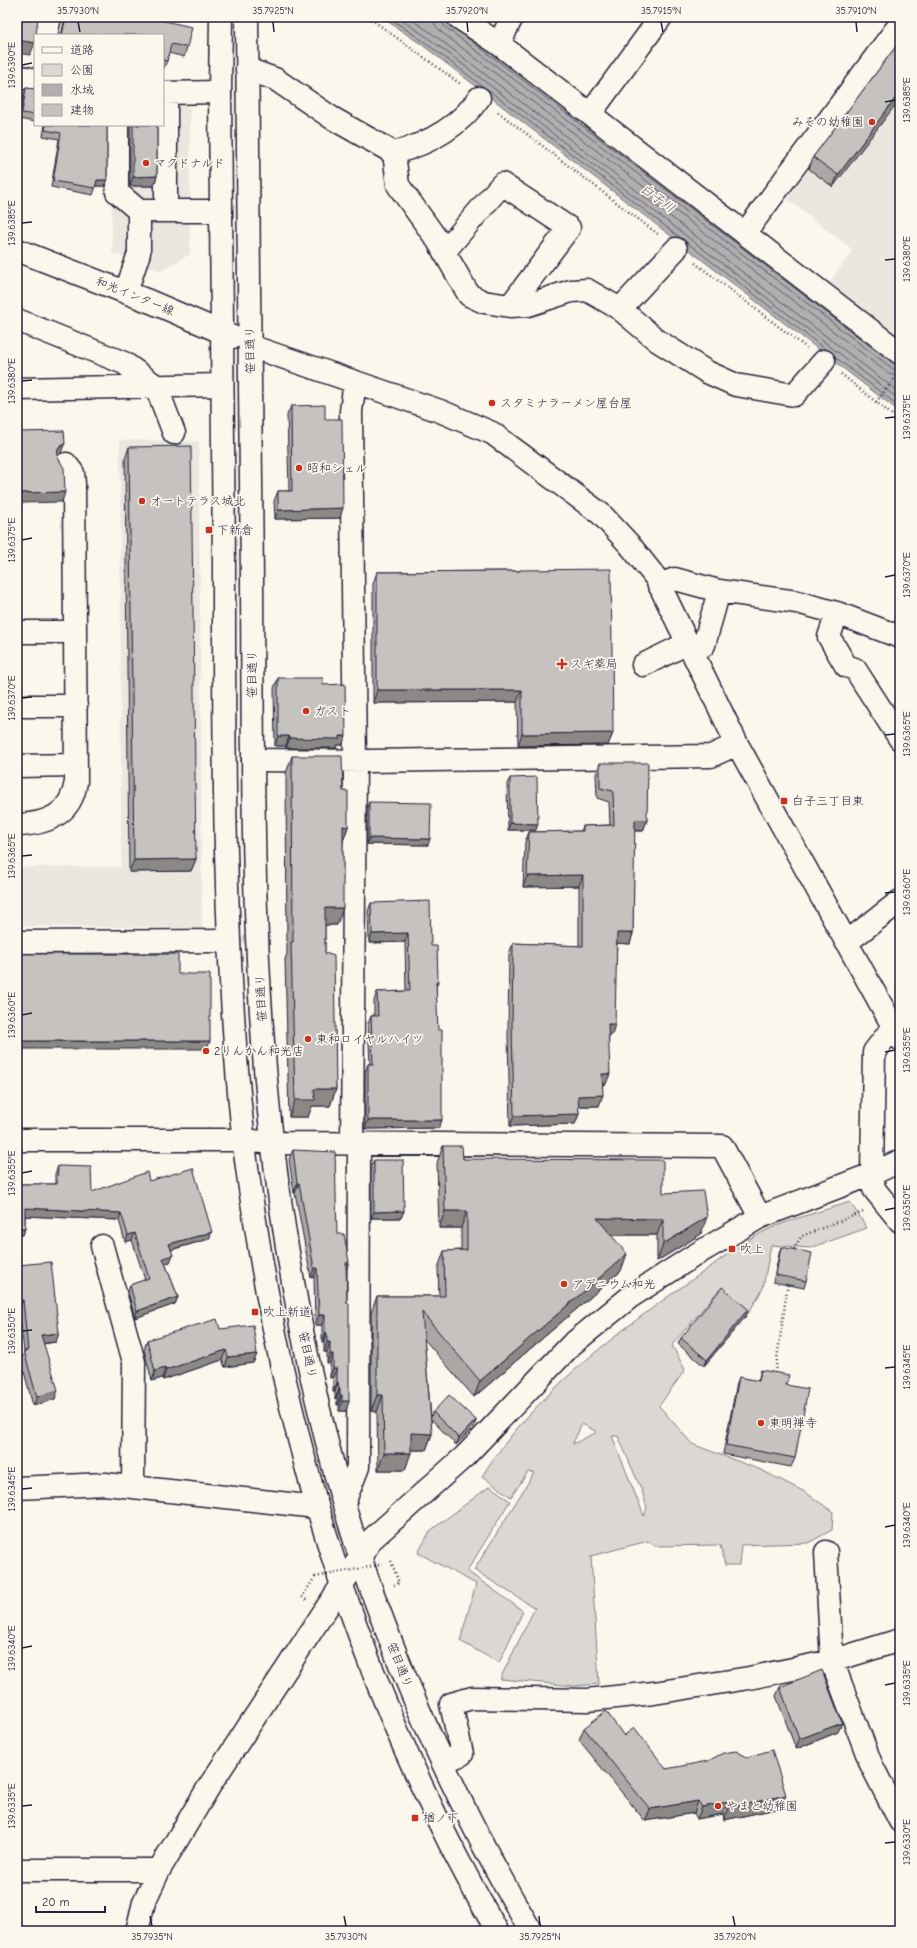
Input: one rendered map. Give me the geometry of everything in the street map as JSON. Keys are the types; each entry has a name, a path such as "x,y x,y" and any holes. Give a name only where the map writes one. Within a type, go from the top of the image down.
{"street":[{"path":"46,34 50,17"},
{"path":"221,17 220,211 224,760 229,941 243,1140 264,1281 290,1407 317,1507 342,1586 385,1703 421,1786 462,1868 498,1931"},
{"name":"笹目通り","path":"247,17 253,760 258,948 263,1043 273,1143 288,1253 299,1316 314,1385 344,1503 360,1557 384,1626 442,1762 488,1857 531,1931"},
{"path":"458,17 499,44 900,353"},
{"path":"499,44 512,17"},
{"path":"590,114 662,17"},
{"path":"745,233 900,24"},
{"path":"247,70 275,79 332,118 394,153 415,148 447,131 479,98"},
{"path":"17,76 34,80"},
{"path":"166,211 165,93 220,92"},
{"path":"117,126 117,192 139,211 220,211"},
{"path":"394,153 398,185 444,252 469,295 484,302 510,306 528,305 571,291 587,290 620,309 658,341 707,372 736,385 794,395 824,361"},
{"path":"444,252 502,184 569,228 510,306"},
{"path":"126,292 140,253 139,211"},
{"path":"620,309 676,248"},
{"name":"和光インター線","path":"17,250 221,331 250,346 440,410 492,433 601,514 629,544 656,578 737,744 896,1033"},
{"path":"17,320 124,363 156,386 174,433"},
{"path":"344,1503 358,1467 355,761 351,411 355,382"},
{"path":"17,389 222,385"},
{"path":"17,825 47,822 62,811 72,798 75,790 76,706 74,484 73,473 66,464"},
{"path":"659,585 675,579 719,590 797,602 837,612 900,637"},
{"path":"643,664 690,648 704,645 719,590"},
{"path":"837,612 829,638 846,666 855,669 900,739"},
{"path":"17,632 75,632"},
{"path":"17,706 76,706"},
{"path":"253,760 355,761 711,756 737,744"},
{"path":"17,766 76,765"},
{"path":"846,942 900,901"},
{"path":"17,942 229,941"},
{"path":"896,1033 874,1052 872,1174 874,1189 900,1221"},
{"path":"17,1140 243,1140 273,1143 722,1146 760,1217"},
{"path":"136,1931 144,1902 159,1870 210,1786 372,1539 465,1456 570,1345 630,1297 682,1263 760,1217 872,1174 900,1161"},
{"path":"102,1246 134,1362 133,1487"},
{"path":"17,1488 105,1484 317,1507"},
{"path":"826,1552 832,1661 871,1764 900,1821"},
{"path":"442,1762 462,1754 452,1704 472,1698 587,1700 654,1693 749,1678 832,1661 900,1640"},
{"path":"17,1870 159,1870"}],"path":[{"path":"368,17 479,98 824,361 900,421"},
{"path":"876,402 900,372"},
{"path":"792,1258 795,1246 802,1236 856,1216 866,1210"},
{"path":"775,1373 789,1279"},
{"path":"316,1577 384,1564"}],"shaded area":[{"name":"みその幼稚園","path":"900,44 900,336 829,283 853,250 787,199"},
{"path":"164,103 182,103 190,109 190,254 161,271 112,253 111,126 164,126"},
{"path":"120,440 199,441 202,928 17,926 17,867 121,867"}],"green space":[{"path":"850,1202 867,1228 810,1248 771,1245 763,1288 748,1314 719,1290 672,1345 685,1370 659,1406 692,1444 761,1470 805,1492 833,1512 832,1530 808,1543 741,1545 739,1565 725,1565 720,1545 655,1546 648,1541 591,1556 599,1684 574,1686 500,1679 535,1608 474,1570 534,1473 528,1472 511,1497 482,1476 503,1446 526,1418 579,1366 666,1298 731,1252 767,1230","holes":["582,1424 597,1432 573,1444 573,1443","612,1436 618,1436 642,1491 647,1508 644,1516"]},
{"path":"490,1486 510,1501 467,1571 523,1611 499,1663 460,1641 476,1584 418,1553 430,1531"}],"water":[{"name":"白子川","path":"381,17 447,17 900,363 900,412 421,44"}],"building":[{"path":"17,17 38,17 36,34 34,34 34,43 17,40"},
{"path":"66,17 146,17 192,27 187,47 171,44 167,61 164,60 164,34 62,34"},
{"path":"900,41 900,92 838,175 813,157"},
{"path":"26,88 34,89 34,115 22,113"},
{"path":"46,126 107,126 107,180 97,180 95,188 53,181 61,133 45,130"},
{"path":"133,126 157,126 157,176 133,177"},
{"path":"325,405 325,419 342,419 343,508 278,510 278,491 292,491 291,406"},
{"path":"64,431 65,443 58,449 57,456 64,468 65,492 17,493 17,432"},
{"path":"191,446 196,859 134,860 129,447"},
{"path":"611,569 613,733 522,734 522,690 377,690 377,572"},
{"path":"278,678 323,678 323,685 345,684 346,736 340,736 340,739 290,738 289,736 278,736"},
{"path":"292,756 342,756 343,791 348,791 348,827 343,826 343,908 325,908 325,953 334,956 336,1089 314,1089 315,1100 295,1100 291,942 293,942"},
{"path":"600,763 648,763 647,820 635,820 633,933 617,933 615,1024 608,1024 610,1074 602,1074 603,1095 578,1096 579,1114 514,1116 512,1024 513,943 583,946 583,875 527,876 529,832 583,831 583,826 614,825 613,791 600,788"},
{"path":"537,777 538,824 510,823 510,778"},
{"path":"369,802 431,803 430,839 369,838"},
{"path":"430,901 431,946 437,946 438,982 436,982 438,1030 442,1030 442,1120 368,1120 368,1064 373,1064 371,1016 378,1016 377,992 410,991 408,933 372,934 371,903"},
{"path":"17,954 178,954 178,974 210,974 210,1041 17,1041"},
{"path":"443,1146 462,1146 463,1159 663,1160 663,1193 703,1191 707,1217 663,1244 663,1219 597,1218 627,1254 480,1381 422,1312 432,1434 411,1433 411,1453 384,1453 383,1395 377,1395 377,1296 445,1296 444,1251 467,1250 467,1211 445,1211"},
{"path":"293,1150 335,1152 337,1234 344,1234 349,1262 346,1263 347,1303 349,1303 349,1401 342,1401 342,1395 340,1395 340,1389 338,1382 337,1383 337,1368 333,1368 333,1354 330,1354 330,1342 327,1342 327,1333 325,1333 325,1315 319,1315 317,1268 314,1268 299,1183 297,1183"},
{"path":"374,1160 403,1160 404,1211 374,1212"},
{"path":"58,1166 91,1167 92,1192 147,1172 149,1181 193,1168 212,1232 169,1244 173,1255 163,1258 178,1297 137,1311 130,1285 149,1278 135,1233 128,1235 121,1213 25,1208 25,1228 17,1228 17,1184 57,1184"},
{"path":"781,1247 812,1253 806,1281 776,1275"},
{"path":"51,1262 59,1333 41,1335 58,1390 37,1397 24,1351 28,1350 23,1300 17,1300 17,1265"},
{"path":"722,1287 748,1309 707,1360 681,1338"},
{"path":"217,1319 220,1329 253,1325 257,1354 228,1357 226,1350 166,1370 165,1368 155,1371 147,1340"},
{"path":"761,1370 789,1375 786,1385 808,1389 795,1458 726,1445 739,1377 759,1381"},
{"path":"449,1395 476,1420 459,1438 433,1412"},
{"path":"822,1670 842,1723 799,1739 780,1687"},
{"path":"606,1711 624,1736 634,1727 666,1769 708,1761 723,1753 736,1751 747,1757 772,1750 786,1795 729,1808 728,1802 702,1807 698,1801 650,1809 584,1728"}],"place":[{"name":"みその幼稚園","path":"872,122"},
{"name":"マクドナルド","path":"146,163"},
{"name":"スタミナラーメン屋台屋","path":"492,403"},
{"name":"昭和シェル","path":"299,468"},
{"name":"オートテラス城北","path":"142,501"},
{"name":"下新倉","path":"209,530"},
{"name":"スギ薬局","path":"562,664"},
{"name":"ガスト","path":"306,711"},
{"name":"白子三丁目東","path":"784,801"},
{"name":"東和ロイヤルハイツ","path":"308,1039"},
{"name":"2りんかん和光店","path":"206,1051"},
{"name":"吹上","path":"732,1249"},
{"name":"アデニウム和光","path":"564,1284"},
{"name":"吹上新道","path":"255,1312"},
{"name":"東明禅寺","path":"761,1423"},
{"name":"やまと幼稚園","path":"718,1806"},
{"name":"楢ノ下","path":"415,1818"}]}
